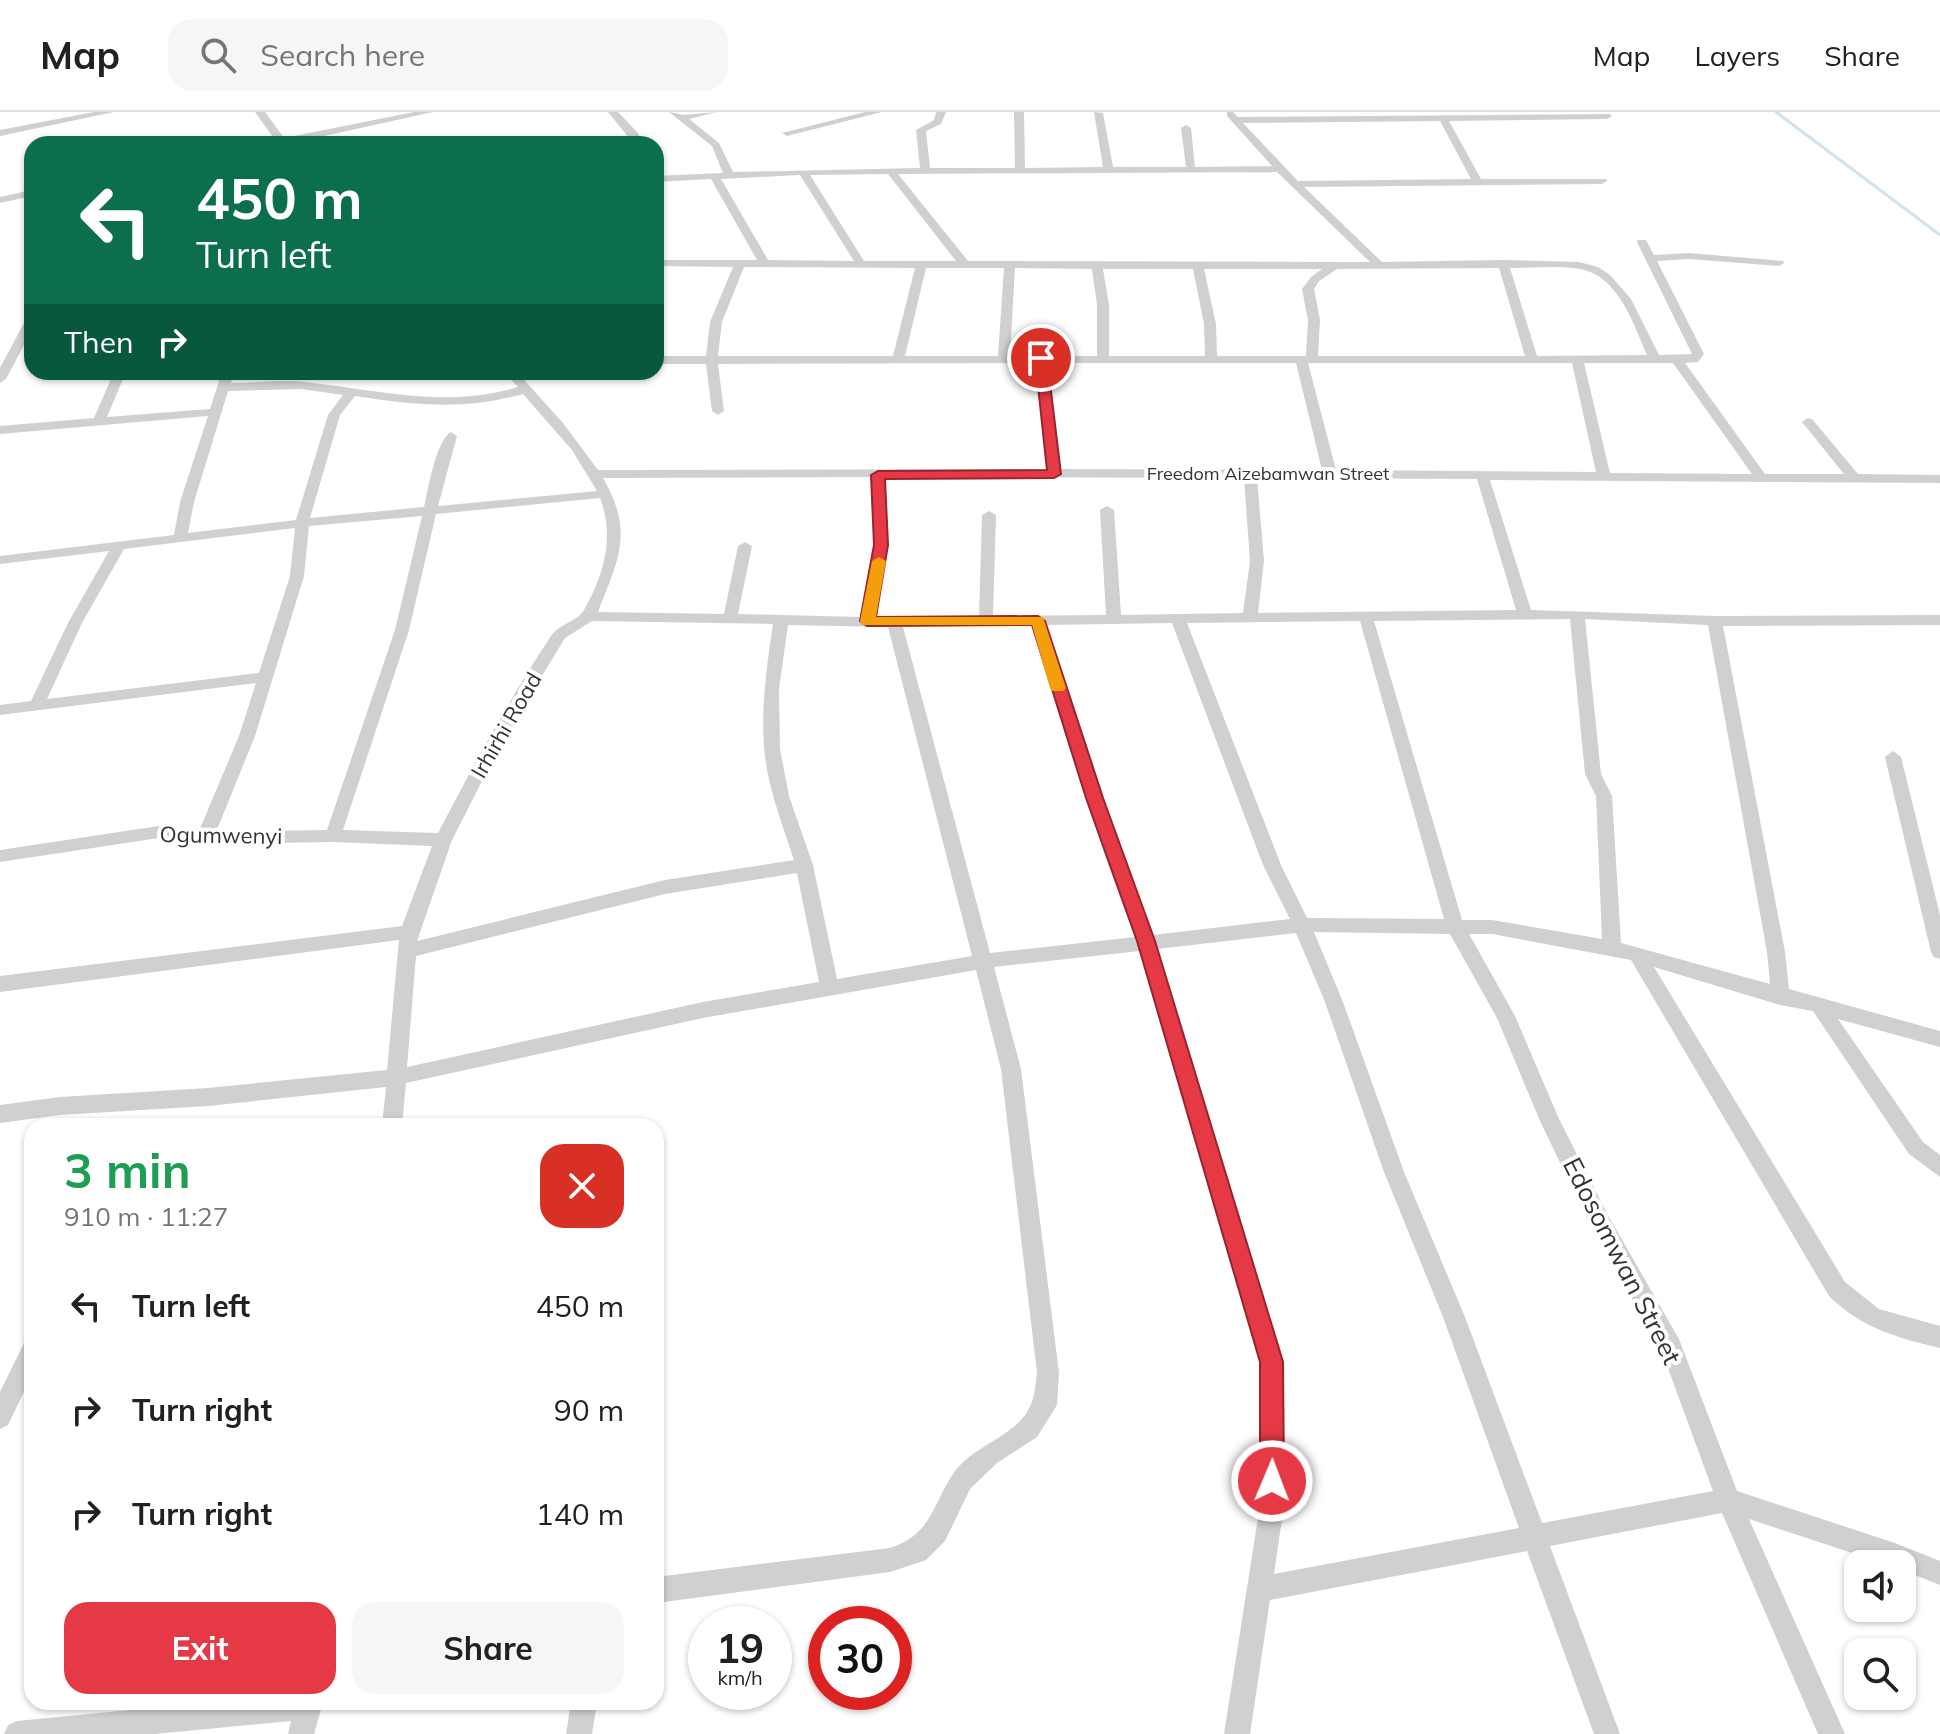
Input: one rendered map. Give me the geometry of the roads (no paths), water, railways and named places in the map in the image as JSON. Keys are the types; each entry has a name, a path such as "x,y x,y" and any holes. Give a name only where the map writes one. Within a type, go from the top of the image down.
{"street":[{"path":"0,133 109,112"},
{"path":"260,112 278,136"},
{"path":"316,136 428,112"},
{"path":"613,112 635,136"},
{"path":"678,115 712,112"},
{"path":"787,133 877,112"},
{"path":"925,170 921,130 938,122 941,112"},
{"path":"1019,112 1020,171"},
{"path":"1098,113 1109,171"},
{"path":"678,115 716,145 730,177"},
{"path":"1232,116 1607,116"},
{"path":"1232,116 1245,134 1377,263"},
{"path":"1442,116 1478,182"},
{"path":"1186,128 1191,171"},
{"path":"664,179 925,170 1280,169"},
{"path":"890,171 964,264"},
{"path":"803,172 861,264"},
{"path":"715,178 765,264"},
{"path":"1297,184 1602,181"},
{"path":"0,200 24,195"},
{"path":"664,360 1694,359 1698,354 1642,242"},
{"path":"1650,258 1689,256 1779,263"},
{"path":"664,263 1579,265 1599,270 1616,287 1655,359"},
{"path":"1004,358 1010,263"},
{"path":"1503,263 1532,359"},
{"path":"718,411 712,360 716,322 740,264"},
{"path":"898,359 921,264"},
{"path":"1330,474 1306,360 1314,320 1308,289 1315,279 1337,264"},
{"path":"1097,265 1103,305 1103,358"},
{"path":"1198,266 1210,324 1211,359"},
{"path":"0,379 24,334"},
{"path":"1041,358 1054,474"},
{"path":"1577,359 1604,477"},
{"path":"1678,361 1717,416 1743,446 1761,478"},
{"path":"99,421 117,380"},
{"path":"180,538 187,502 225,380"},
{"path":"518,380 596,474 615,517 617,538 589,616 894,622 1577,614 1715,621 1940,620"},
{"path":"223,387 301,385 432,403 491,399 526,389"},
{"path":"205,838 247,736 297,576 302,523 334,415 351,393"},
{"path":"0,430 215,412"},
{"path":"1808,422 1855,479"},
{"path":"333,836 402,630 441,464 451,436"},
{"name":"Freedom Aizebamwan Street","path":"596,474 1330,474 1940,479"},
{"path":"1250,474 1257,561 1250,619"},
{"path":"867,621 881,545 878,475"},
{"path":"1483,477 1525,615"},
{"path":"0,560 302,523 603,494"},
{"path":"1107,510 1114,620"},
{"path":"986,621 989,515"},
{"path":"36,706 75,623 119,546"},
{"path":"730,619 745,546"},
{"path":"1577,614 1593,774 1604,796 1612,948"},
{"name":"Irhirhi Road","path":"393,1118 409,932 443,840 495,740 559,635 589,616"},
{"name":"Edosomwan Street","path":"1366,618 1455,926 1506,1016 1550,1121 1601,1224 1671,1347 1728,1500 1832,1734"},
{"path":"1178,619 1272,865 1302,925 1334,1002 1394,1172 1454,1317 1607,1734"},
{"path":"781,620 771,689 772,749 781,796 804,865 829,988"},
{"path":"1038,621 1103,823 1146,941 1271,1362 1272,1505 1237,1734"},
{"path":"1715,621 1776,952 1780,997"},
{"path":"664,1589 890,1560 917,1551 936,1532 962,1481 989,1455 1029,1429 1045,1405 1048,1373 1011,1069 894,622"},
{"path":"0,710 265,677"},
{"path":"1893,757 1940,952"},
{"name":"Ogumwenyi","path":"0,856 159,832 205,838 333,836 443,840"},
{"path":"407,951 665,887 804,865"},
{"path":"0,1114 397,1077 703,1010 985,961 1302,925 1492,927 1612,948 1940,1039"},
{"path":"0,984 409,932"},
{"path":"1638,957 1837,1289 1857,1310 1885,1324 1940,1337"},
{"path":"1820,1007 1916,1148 1940,1168"},
{"path":"0,1417 24,1368"},
{"path":"1261,1589 1728,1500 1940,1573"},
{"path":"17,1734 251,1710"},
{"path":"301,1734 307,1710"},
{"path":"579,1734 583,1710"}],"waterway":[{"path":"1776,112 1940,235"}]}
